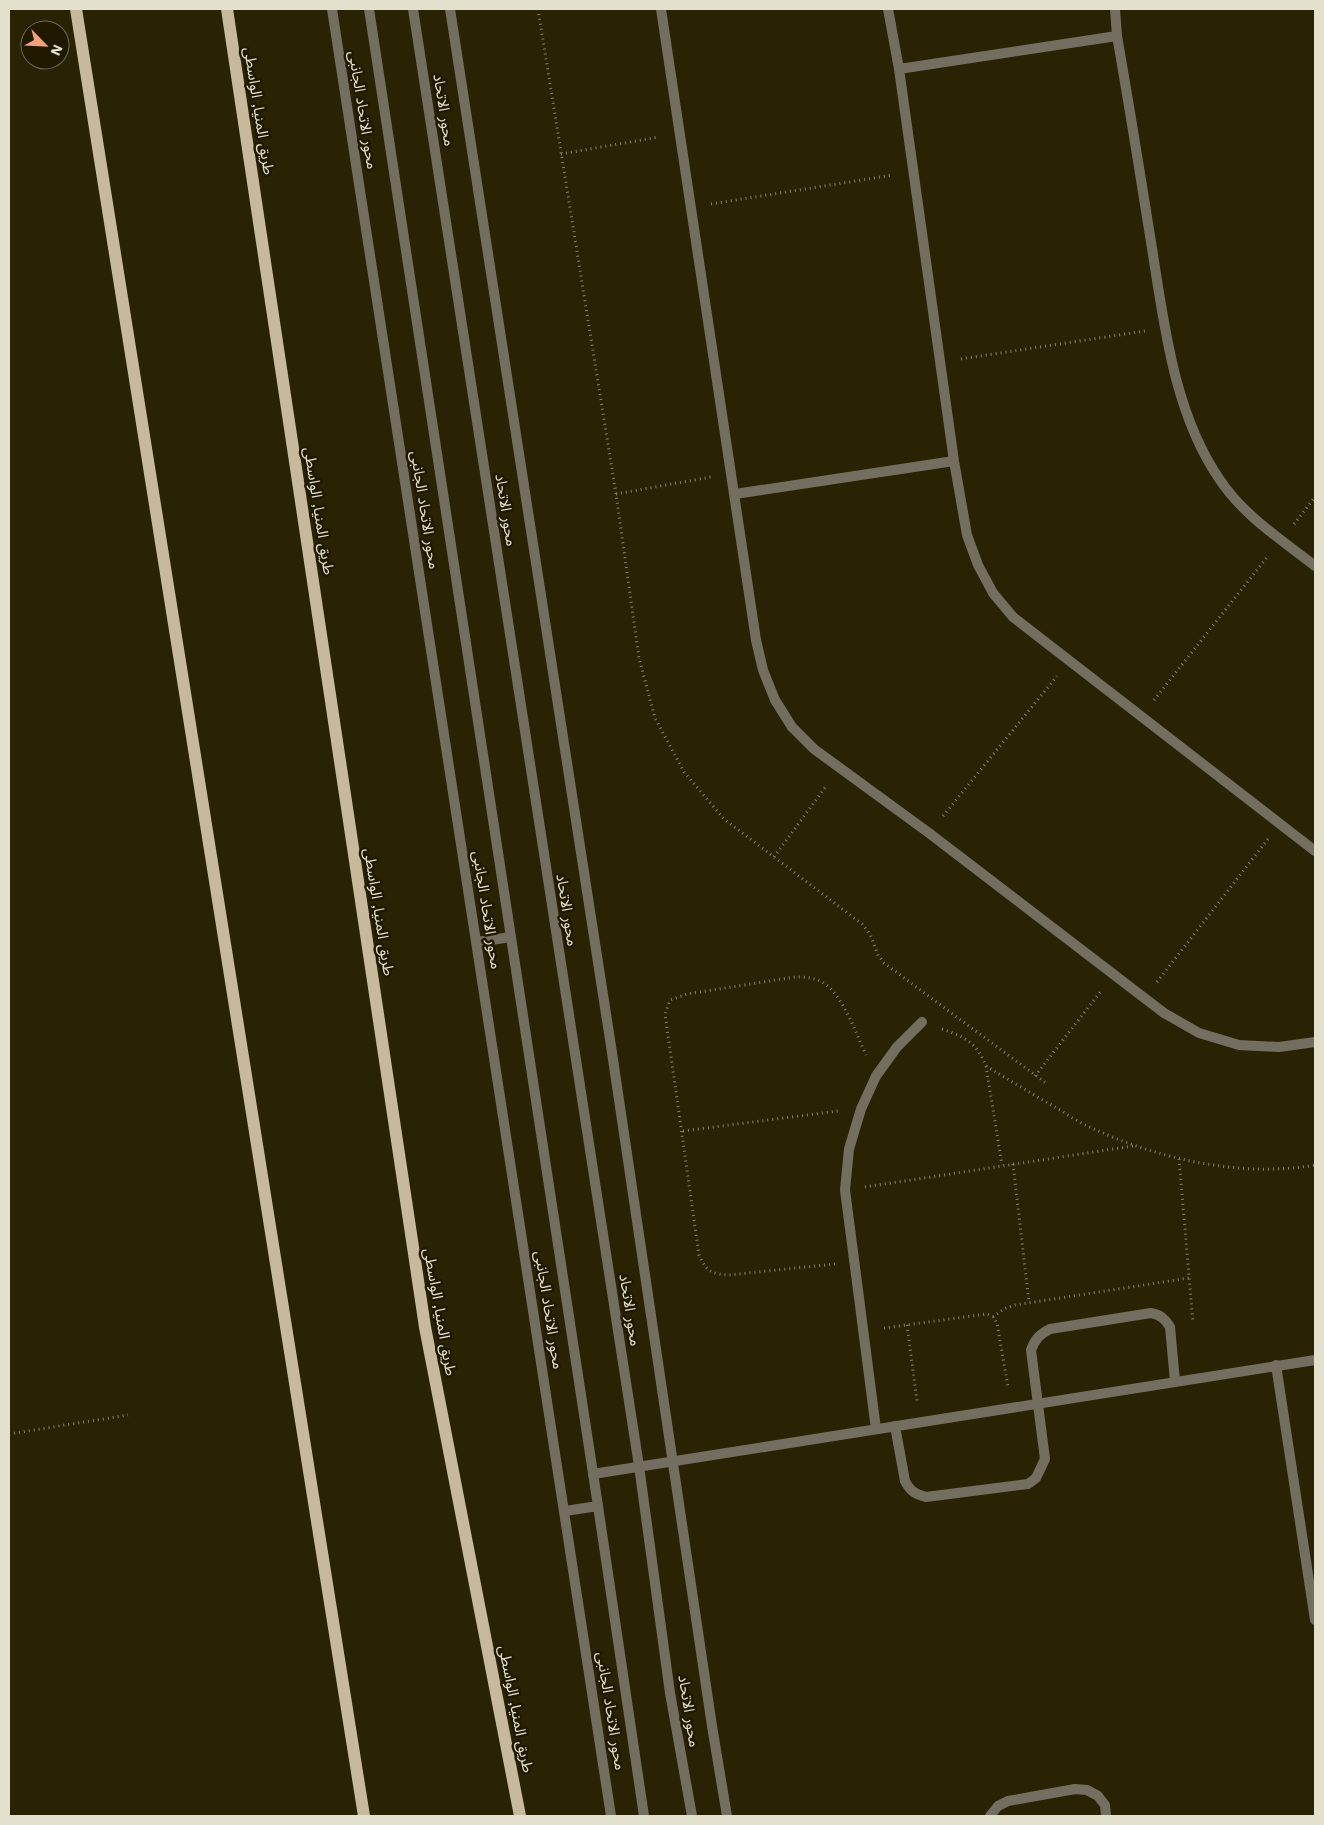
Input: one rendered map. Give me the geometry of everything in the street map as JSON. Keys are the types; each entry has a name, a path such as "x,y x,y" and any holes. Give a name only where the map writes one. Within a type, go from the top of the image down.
{"main road":[{"path":"76,9 364,1816"},
{"name":"طريق المنيا, الواسطى","path":"227,9 425,1327 520,1816"}],"street":[{"name":"محور الاتحاد الجانبى","path":"332,9 611,1816"},
{"path":"369,9 644,1816"},
{"name":"محور الاتحاد","path":"413,9 639,1466 670,1693 692,1816"},
{"path":"450,9 727,1816"},
{"path":"661,9 756,640 763,670 775,700 792,727 814,749 930,832 1164,1013 1199,1033 1239,1045 1279,1047 1315,1042"},
{"path":"888,9 899,69 954,461 967,535 978,565 993,592 1013,618 1315,851"},
{"path":"1115,9 1117,36 1165,328 1185,412 1200,448 1220,482 1246,511 1315,566"},
{"path":"899,69 1117,36"},
{"path":"735,494 954,461"},
{"path":"477,942 511,937"},
{"path":"876,1429 845,1190 849,1149 861,1109 876,1076 897,1047 922,1022"},
{"path":"895,1426 905,1481 909,1489 917,1495 926,1497 1028,1484 1036,1478 1042,1469 1044,1459 1031,1350 1034,1340 1042,1333 1050,1329 1151,1313 1159,1315 1166,1320 1170,1327 1175,1381"},
{"path":"593,1474 1315,1360"},
{"path":"1276,1365 1313,1591 1315,1620"},
{"path":"565,1511 598,1506"},
{"path":"990,1816 998,1806 1008,1801 1075,1789 1087,1790 1098,1796 1105,1805 1106,1816"}],"path":[{"path":"538,9 616,494 639,658 655,718 684,772 724,819 862,924 870,934 878,955 884,963 1046,1084"},
{"path":"561,154 680,133"},
{"path":"691,207 913,172"},
{"path":"940,362 1165,328"},
{"path":"616,494 732,473"},
{"path":"1140,717 1315,497"},
{"path":"930,832 1068,662"},
{"path":"774,857 840,768"},
{"path":"1145,998 1280,824"},
{"path":"1036,1076 1114,975"},
{"path":"854,1262 729,1275 715,1275 704,1267 699,1255 665,1014 670,1000 688,994 795,977 808,977 821,982 832,990 840,1001 876,1076"},
{"path":"922,1022 963,1037 982,1054 986,1066 1002,1165"},
{"path":"986,1066 1090,1128 1134,1146 1179,1159 1222,1166 1264,1168 1315,1165"},
{"path":"683,1131 861,1109"},
{"path":"845,1190 1134,1146"},
{"path":"1179,1159 1193,1332"},
{"path":"1013,1164 1029,1302"},
{"path":"993,1317 1015,1304 1189,1278"},
{"path":"862,1332 980,1313 993,1317 997,1322 1012,1408"},
{"path":"907,1325 920,1422"},
{"path":"9,1434 128,1415"}]}
